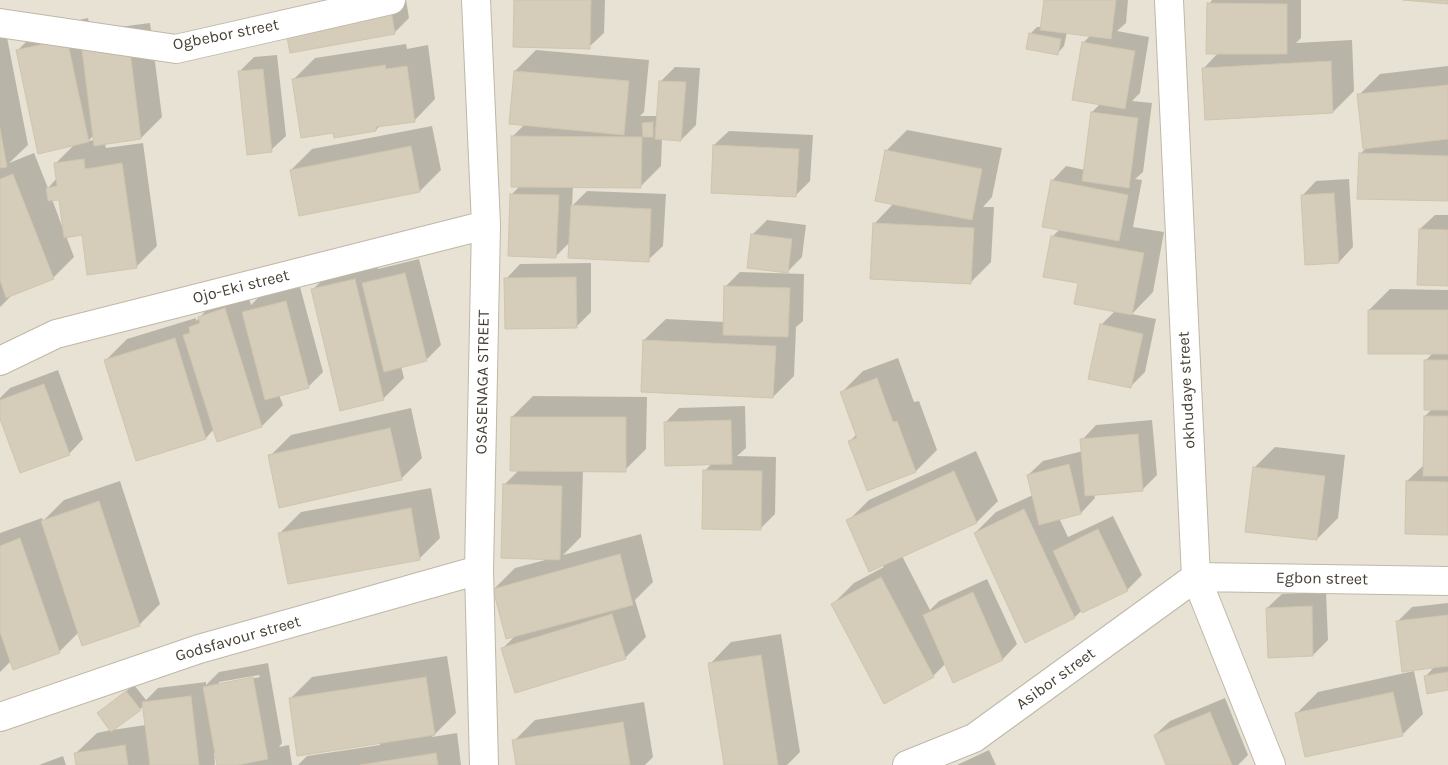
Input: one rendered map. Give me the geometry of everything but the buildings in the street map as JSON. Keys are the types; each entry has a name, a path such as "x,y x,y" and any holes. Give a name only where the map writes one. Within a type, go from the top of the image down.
{"street":[{"name":"Ogbebor street","path":"0,23 176,49 391,0"},
{"name":"OSASENAGA STREET","path":"476,0 486,224 480,570 484,765"},
{"name":"okhudaye street","path":"1169,0 1196,577 1271,765"},
{"name":"Ojo-Eki street","path":"0,361 56,334 486,224"},
{"name":"Godsfavour street","path":"0,717 199,649 480,570"},
{"name":"Egbon street","path":"1196,577 1448,581"},
{"name":"Asibor street","path":"907,765 974,738 1196,577"}],"shaded area":[{"path":"0,0 1448,0 1448,765 0,765"}]}
